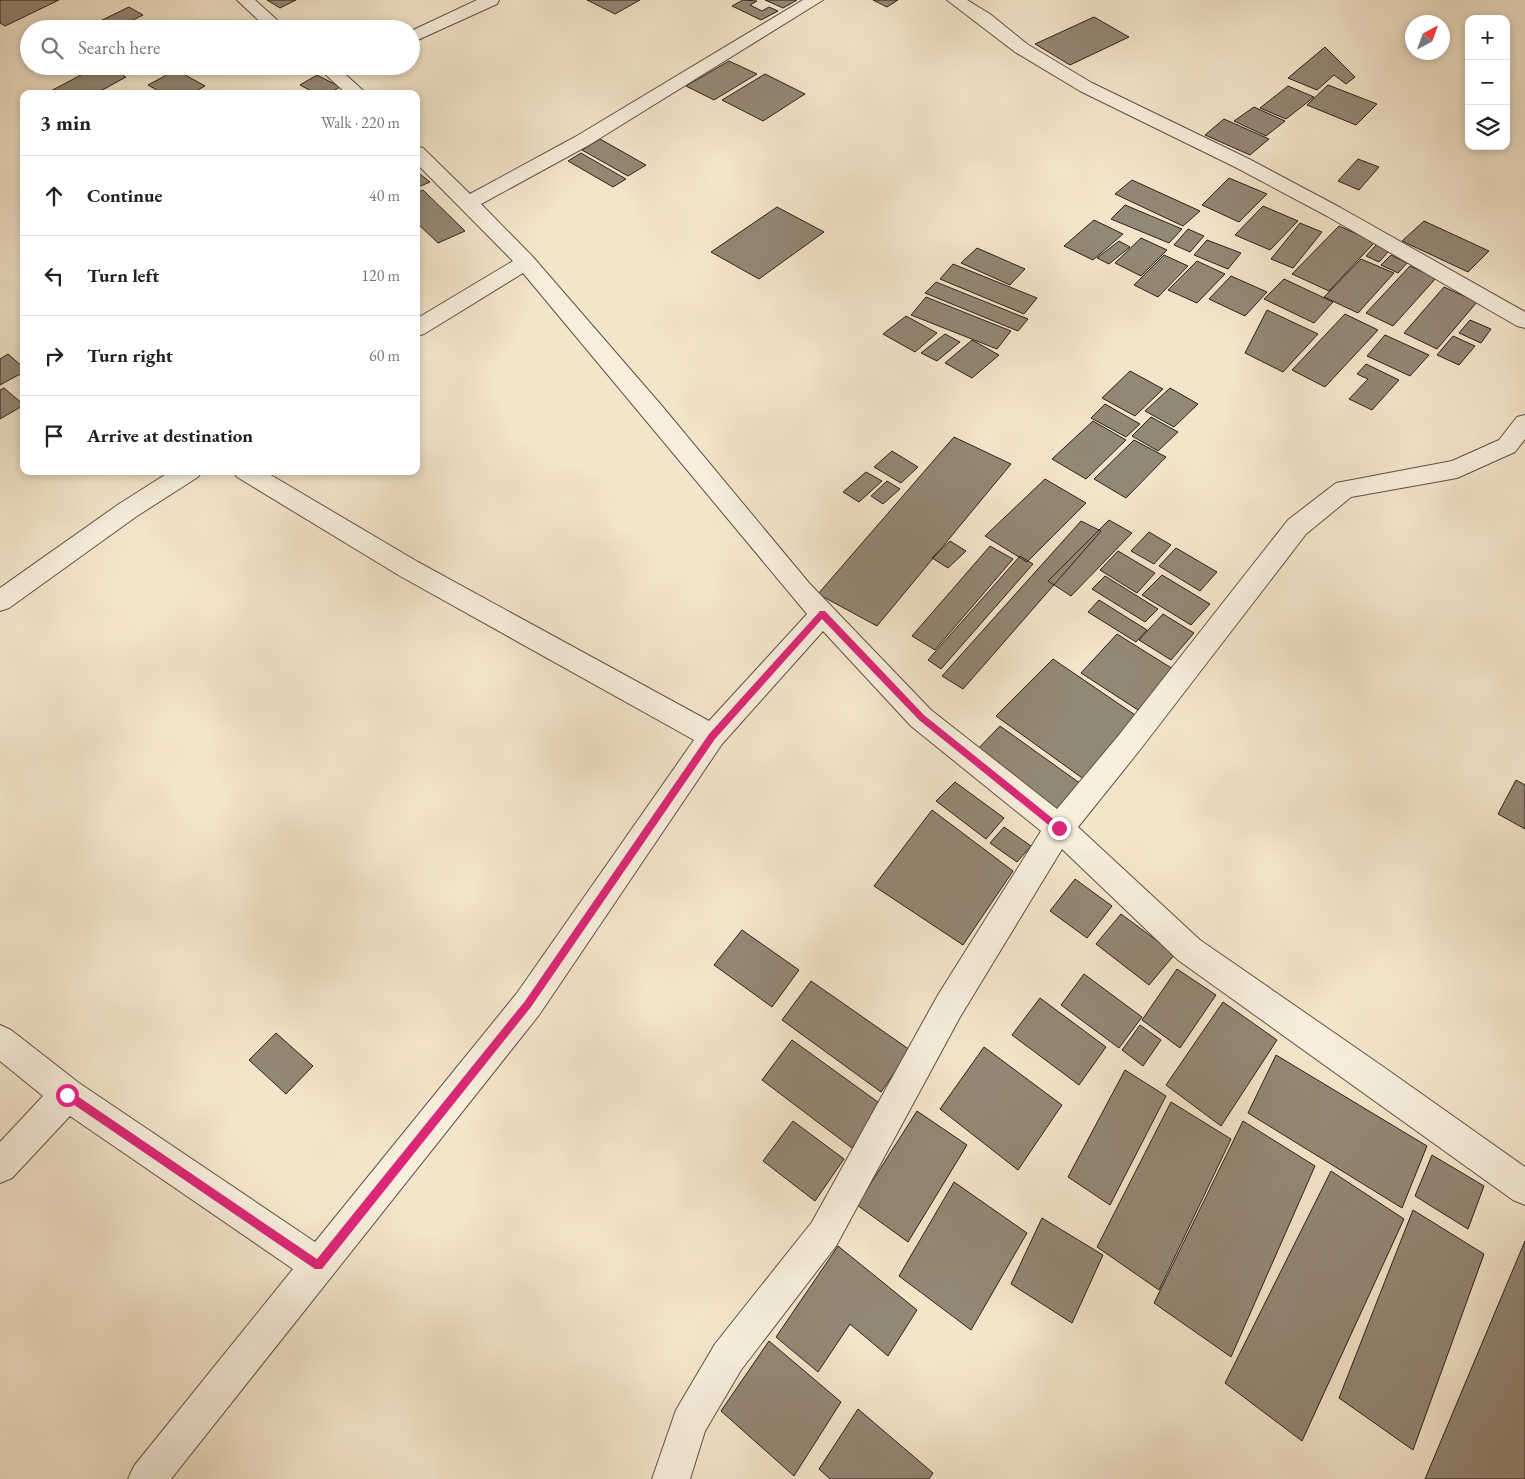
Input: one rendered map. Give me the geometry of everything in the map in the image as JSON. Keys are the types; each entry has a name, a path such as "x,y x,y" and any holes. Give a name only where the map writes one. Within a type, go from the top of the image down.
{"street":[{"path":"245,0 268,20"},
{"path":"420,34 490,0"},
{"path":"468,203 582,141 815,0"},
{"path":"954,0 984,18 1021,48 1086,88 1242,164 1334,212 1525,321"},
{"path":"341,75 354,90"},
{"path":"420,156 526,262 654,412 800,590 922,718 1059,828 1189,950 1374,1079 1525,1188"},
{"path":"420,327 526,262"},
{"path":"670,1479 689,1423 728,1357 824,1234 948,1006 1059,828 1129,743 1222,619 1297,527 1344,489 1457,468 1506,446 1525,423"},
{"path":"0,601 128,510 184,475"},
{"path":"251,475 409,569 712,736"},
{"path":"147,1479 528,1004 712,736 822,614"},
{"path":"0,1041 67,1095 318,1265"},
{"path":"0,1166 67,1095"}],"building":[{"path":"0,0 59,0 5,26 0,23"},
{"path":"267,0 296,0 280,8"},
{"path":"587,0 640,0 615,14"},
{"path":"743,0 757,1 750,5 762,11 769,7 778,11 761,20 732,6"},
{"path":"765,0 797,0 783,8"},
{"path":"873,0 898,0 887,7"},
{"path":"129,7 143,15 133,20 102,20"},
{"path":"1094,17 1129,37 1070,65 1035,44"},
{"path":"1325,47 1355,77 1346,84 1334,75 1317,90 1288,78"},
{"path":"729,61 757,74 714,100 686,86"},
{"path":"765,74 805,94 763,121 722,100"},
{"path":"81,75 122,75 126,77 102,90 53,90"},
{"path":"167,75 185,75 205,86 198,90 157,90 148,85"},
{"path":"317,75 340,87 335,90 309,90 300,85"},
{"path":"1328,85 1377,104 1356,125 1307,105"},
{"path":"1288,86 1314,97 1286,119 1260,108"},
{"path":"1254,107 1285,121 1266,136 1234,121"},
{"path":"1224,119 1269,139 1250,155 1205,135"},
{"path":"600,139 646,165 628,176 582,150"},
{"path":"581,153 626,179 613,187 568,161"},
{"path":"1358,159 1379,167 1359,190 1338,181"},
{"path":"420,174 430,182 420,186"},
{"path":"1229,178 1267,194 1239,222 1202,205"},
{"path":"1132,180 1200,211 1183,226 1115,194"},
{"path":"423,190 465,231 438,243 420,226 420,191"},
{"path":"1125,205 1182,229 1169,243 1111,219"},
{"path":"1263,206 1298,221 1270,250 1235,235"},
{"path":"777,207 824,232 759,279 711,252"},
{"path":"1094,220 1123,234 1093,260 1064,246"},
{"path":"1424,221 1489,251 1468,272 1402,241"},
{"path":"1300,223 1322,232 1293,268 1271,259"},
{"path":"1339,226 1375,242 1329,291 1292,274"},
{"path":"1188,229 1204,236 1190,252 1174,245"},
{"path":"1141,238 1167,250 1141,276 1115,263"},
{"path":"1207,240 1241,253 1228,269 1194,255"},
{"path":"1119,241 1130,247 1109,264 1097,258"},
{"path":"1376,245 1389,251 1379,262 1366,256"},
{"path":"977,248 1025,269 1010,285 961,263"},
{"path":"1164,255 1188,266 1158,297 1134,285"},
{"path":"1391,255 1407,263 1398,273 1381,265"},
{"path":"1361,259 1394,273 1358,313 1324,297"},
{"path":"1197,261 1225,274 1197,303 1168,290"},
{"path":"953,264 1037,298 1024,314 940,279"},
{"path":"1410,266 1436,278 1393,326 1366,313"},
{"path":"1231,276 1267,292 1245,316 1209,299"},
{"path":"1284,279 1333,302 1314,323 1264,299"},
{"path":"936,282 1028,319 1018,331 925,293"},
{"path":"1444,287 1477,302 1437,349 1404,333"},
{"path":"926,297 1011,331 997,349 911,315"},
{"path":"1267,310 1318,334 1283,372 1245,353"},
{"path":"1345,314 1378,330 1325,387 1292,370"},
{"path":"906,316 937,333 915,352 883,334"},
{"path":"1470,320 1491,329 1481,343 1459,333"},
{"path":"945,334 960,342 937,361 921,353"},
{"path":"1385,335 1429,355 1410,376 1367,356"},
{"path":"1453,336 1475,346 1459,365 1437,355"},
{"path":"972,340 999,355 972,378 945,363"},
{"path":"8,354 20,364 20,374 0,385 0,359"},
{"path":"1366,364 1399,380 1372,410 1349,399 1368,379 1357,374"},
{"path":"1130,371 1163,389 1135,416 1102,398"},
{"path":"4,388 20,402 20,407 0,419 0,390"},
{"path":"1170,388 1198,404 1174,427 1145,411"},
{"path":"1105,404 1140,424 1126,437 1091,418"},
{"path":"1151,417 1178,432 1158,451 1132,436"},
{"path":"1093,421 1126,440 1086,479 1052,459"},
{"path":"954,437 1011,464 877,626 818,594"},
{"path":"1134,440 1166,457 1126,498 1094,479"},
{"path":"892,451 918,467 901,483 874,467"},
{"path":"866,472 882,481 859,502 843,492"},
{"path":"1045,479 1086,503 1027,562 985,536"},
{"path":"887,481 900,489 883,504 871,496"},
{"path":"1109,520 1132,533 1071,596 1048,581"},
{"path":"1081,521 1101,531 963,689 942,676"},
{"path":"1149,532 1171,545 1154,564 1131,551"},
{"path":"950,541 966,551 948,568 932,558"},
{"path":"990,546 1013,559 935,650 912,636"},
{"path":"1176,548 1217,572 1200,591 1159,566"},
{"path":"1118,551 1155,573 1137,593 1100,570"},
{"path":"1020,556 1033,564 941,669 928,660"},
{"path":"1162,575 1210,604 1191,625 1142,595"},
{"path":"1105,576 1158,609 1145,622 1092,589"},
{"path":"1099,600 1147,630 1136,642 1088,612"},
{"path":"1163,614 1194,633 1171,660 1139,640"},
{"path":"1117,634 1173,669 1138,710 1081,673"},
{"path":"1053,659 1141,719 1085,780 996,716"},
{"path":"1000,726 1081,784 1054,814 972,755"},
{"path":"1516,780 1525,785 1525,829 1498,814"},
{"path":"955,782 1004,818 986,839 936,801"},
{"path":"932,810 1013,871 963,945 874,886"},
{"path":"1004,827 1031,846 1017,862 990,843"},
{"path":"1075,879 1112,906 1087,938 1050,911"},
{"path":"1121,914 1175,954 1149,985 1096,944"},
{"path":"742,930 799,970 772,1007 714,965"},
{"path":"1177,969 1216,995 1180,1048 1142,1020"},
{"path":"1084,974 1142,1017 1119,1048 1061,1005"},
{"path":"811,981 910,1050 881,1092 782,1020"},
{"path":"1040,998 1106,1047 1079,1085 1012,1035"},
{"path":"1223,1002 1277,1040 1221,1126 1166,1085"},
{"path":"1140,1025 1161,1040 1143,1066 1122,1050"},
{"path":"276,1033 313,1066 286,1094 249,1060"},
{"path":"792,1040 882,1105 852,1148 762,1080"},
{"path":"984,1047 1062,1105 1018,1170 940,1109"},
{"path":"1276,1055 1427,1146 1402,1208 1248,1113"},
{"path":"1125,1070 1166,1096 1110,1205 1068,1177"},
{"path":"1171,1102 1231,1139 1159,1290 1097,1247"},
{"path":"917,1111 967,1145 908,1242 857,1205"},
{"path":"793,1121 844,1159 815,1201 763,1161"},
{"path":"1243,1121 1315,1166 1231,1357 1154,1303"},
{"path":"1432,1155 1484,1186 1468,1229 1415,1196"},
{"path":"1331,1171 1404,1219 1302,1441 1225,1383"},
{"path":"954,1182 1027,1233 971,1330 899,1276"},
{"path":"1413,1210 1484,1254 1413,1450 1339,1398"},
{"path":"1042,1218 1103,1255 1072,1323 1011,1284"},
{"path":"1525,1241 1525,1479 1425,1479"},
{"path":"838,1246 917,1310 888,1356 850,1324 818,1372 776,1337"},
{"path":"769,1341 841,1402 794,1476 721,1411"},
{"path":"858,1409 933,1473 929,1479 830,1479 819,1469"}],"route":[{"path":"67,1095 318,1265 528,1004 712,736 822,614 922,718 1059,828"}]}
